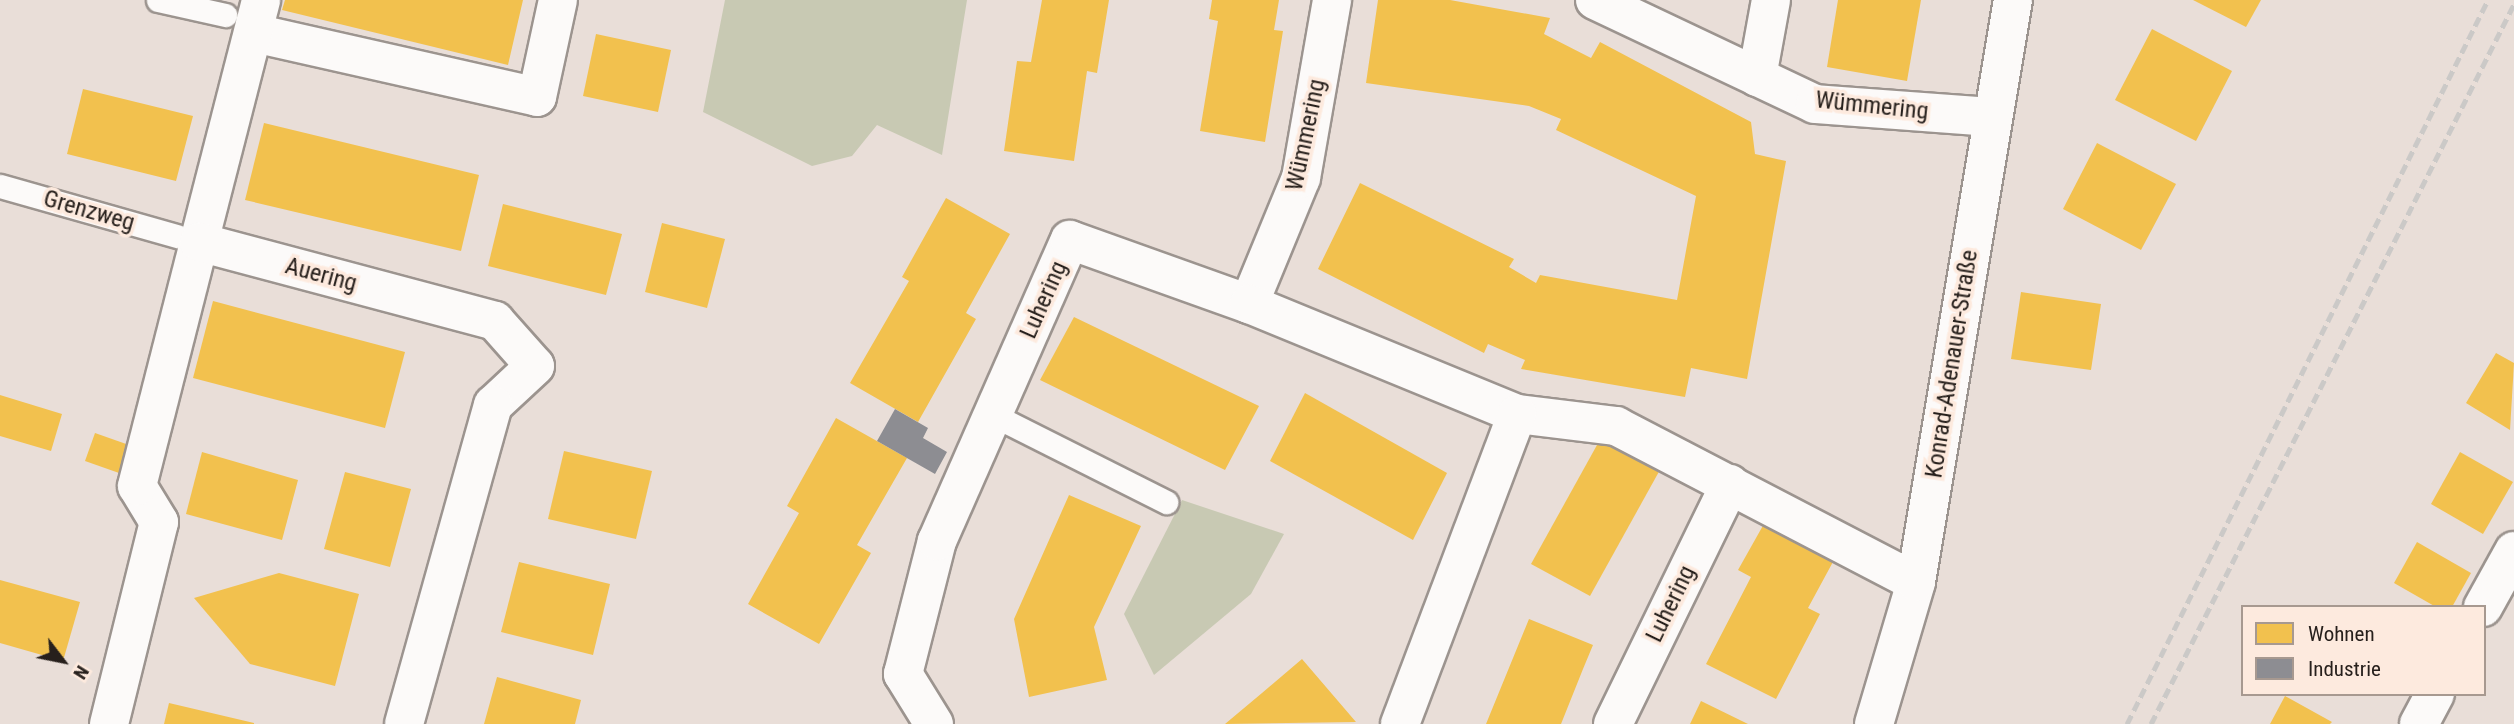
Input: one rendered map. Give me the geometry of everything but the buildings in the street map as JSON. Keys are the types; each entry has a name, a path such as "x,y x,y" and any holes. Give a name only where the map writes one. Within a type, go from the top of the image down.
{"street":[{"path":"108,724 159,522 138,486 188,239 247,16 537,97 558,0"},
{"name":"Wümmering","path":"1249,304 1301,178 1332,0"},
{"name":"Wümmering","path":"1595,0 1815,104 1993,117"},
{"path":"1757,77 1771,0"},
{"name":"Konrad-Adenauer-Straße","path":"1874,724 1916,582 2013,0"},
{"name":"Auering","path":"188,239 495,321 535,366 493,405 404,724"},
{"name":"Luhering","path":"934,724 903,674 937,541 1070,240 1249,304 1517,414 1616,426 1916,582"},
{"path":"1400,724 1517,414"},
{"name":"Luhering","path":"1613,724 1730,484"},
{"path":"2484,605 2514,551"},
{"path":"2419,724 2434,696"}],"lane":[{"path":"158,0 247,16"},
{"name":"Grenzweg","path":"0,186 188,239"},
{"path":"993,415 1166,502"}],"green space":[{"path":"725,0 967,0 942,155 877,125 852,156 812,166 703,112"},
{"path":"1182,500 1284,534 1251,594 1154,675 1124,614"}],"railway":[{"path":"2127,724 2488,0"},
{"path":"2151,724 2514,4"}]}
